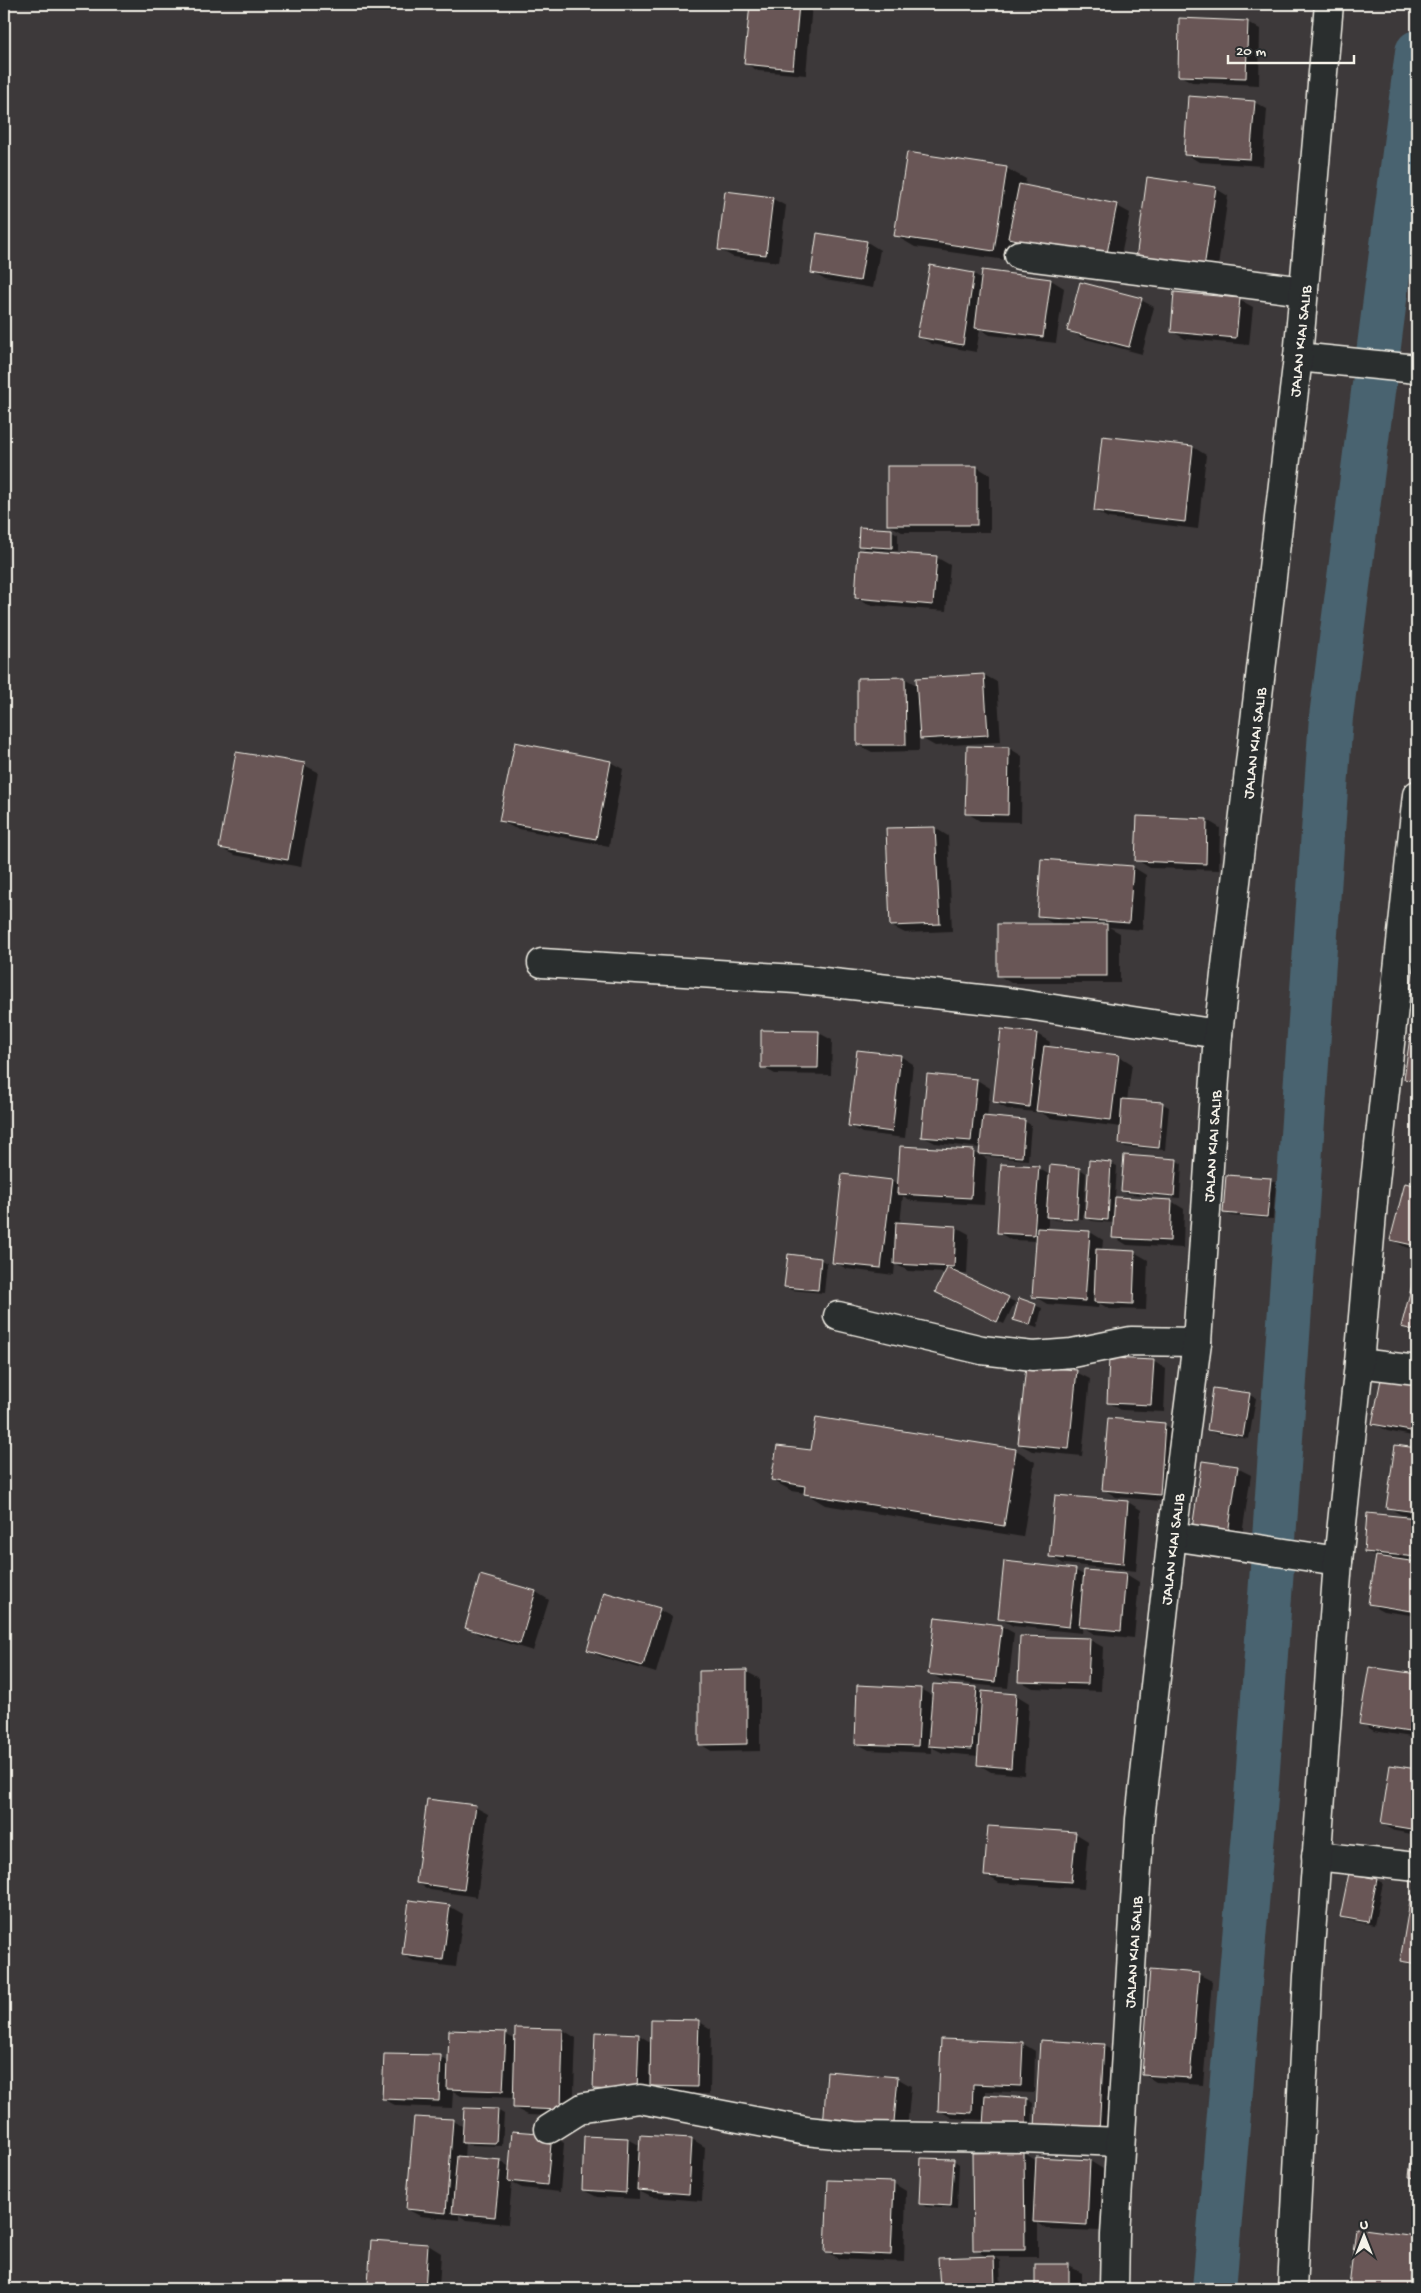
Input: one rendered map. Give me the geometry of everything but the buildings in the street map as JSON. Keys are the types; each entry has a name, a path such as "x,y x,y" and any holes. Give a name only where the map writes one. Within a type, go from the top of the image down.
{"street":[{"name":"JALAN KIAI SALIB","path":"1114,2289 1120,2142 1140,1819 1172,1536 1198,1342 1218,1034 1298,357 1330,4"},
{"path":"1019,255 1304,291"},
{"path":"1298,357 1417,368"},
{"path":"1292,2289 1330,1560 1359,1363 1374,1192 1417,796"},
{"path":"542,963 796,979 1008,1002 1218,1034"},
{"path":"838,1316 982,1350 1033,1356 1072,1353 1131,1341 1198,1342"},
{"path":"1359,1363 1417,1370"},
{"path":"1172,1536 1330,1560"},
{"path":"1316,1856 1417,1867"},
{"path":"549,2128 584,2107 640,2099 806,2131 845,2135 1022,2138 1120,2142"}],"waterway":[{"path":"1214,2289 1256,1798 1331,717 1417,52"}]}
